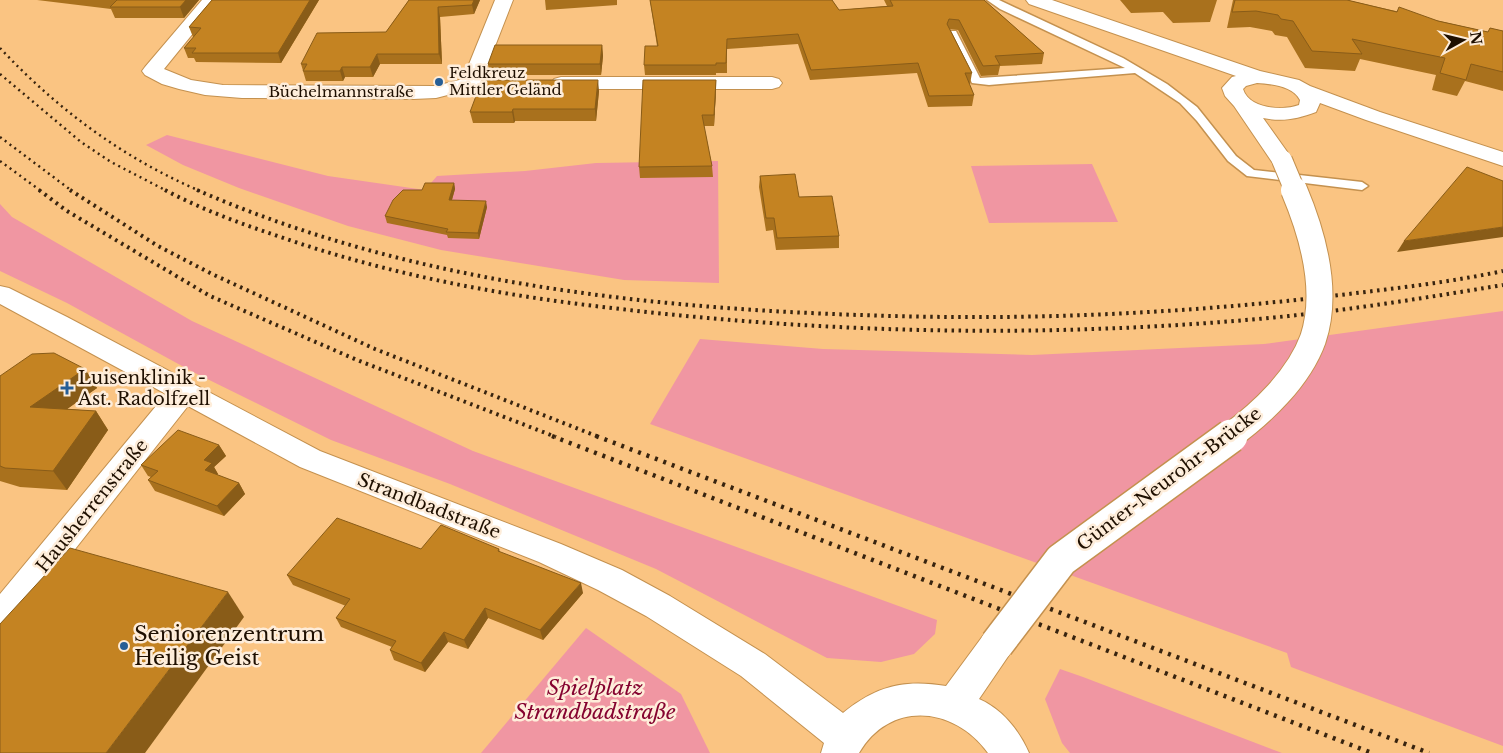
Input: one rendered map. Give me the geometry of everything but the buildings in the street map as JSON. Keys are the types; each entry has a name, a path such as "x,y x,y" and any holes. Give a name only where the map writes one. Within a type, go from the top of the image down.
{"street":[{"name":"Büchelmannstraße","path":"211,0 152,72 178,84 209,90 248,92 413,93 436,92 471,83 772,83"},
{"path":"471,83 504,0"},
{"path":"1035,0 1060,5 1181,51 1257,77 1282,80 1303,90 1373,116 1503,159"},
{"path":"1181,51 1237,98 1266,114 1373,116"},
{"path":"1237,98 1232,86 1237,81 1257,77"},
{"path":"1282,160 1297,114 1309,108 1311,103 1309,96 1303,90"},
{"name":"Günter-Neurohr-Brücke","path":"954,704 1061,560 1243,427 1271,402 1295,373 1313,339 1319,304 1320,271 1305,216 1282,160 1237,98"},
{"name":"Strandbadstraße","path":"0,294 58,323 183,393 310,460 550,553 610,580 658,606 753,665 842,745"},
{"name":"Hausherrenstraße","path":"0,619 183,393"},
{"path":"842,745 862,717 890,702 918,697 954,704 980,718 1002,738 1010,753"}],"lane":[{"path":"992,0 1154,79 1185,102 1216,137 1238,167 1251,173 1362,186"},
{"path":"952,33 976,81 989,82 1136,70"}],"green space":[{"path":"167,135 328,176 425,190 437,176 525,171 596,163 718,161 719,283 624,280 441,250 348,226 239,188 183,165 146,145"},
{"path":"1092,164 1118,222 989,223 971,166"},
{"path":"0,204 12,217 192,321 473,451 937,620 935,634 914,654 881,662 827,658 656,569 450,484 331,440 193,372 67,303 0,271"},
{"path":"1503,311 1503,746 1291,667 1287,653 650,424 700,339 823,349 1032,355 1264,344"},
{"name":"Spielplatz Strandbadstraße","path":"586,628 681,694 710,753 481,753"},
{"path":"1060,669 1282,753 1070,753 1062,743 1045,699"}],"railway":[{"path":"0,48 44,91 92,130 144,163 200,191"},
{"path":"0,74 81,142 111,162 167,191"},
{"path":"0,137 72,191"},
{"path":"0,161 41,191"},
{"path":"39,190 67,211 210,296 357,360 556,437"},
{"path":"70,190 158,246 212,274 375,349 599,437"},
{"path":"197,190 280,222 364,249 451,270 538,286 627,299 805,313 1003,317 1168,311 1332,296 1439,282 1503,271"},
{"path":"167,191 231,220 313,248 440,281 569,303 770,323 849,328 1008,331 1167,326 1343,310 1503,285"},
{"path":"552,436 1372,753"},
{"path":"596,436 1429,753"}],"place":[{"name":"Feldkreuz Mittler Geländ","path":"439,82"},
{"name":"Luisenklinik - Ast. Radolfzell","path":"67,388"},
{"name":"Seniorenzentrum Heilig Geist","path":"124,646"}]}
